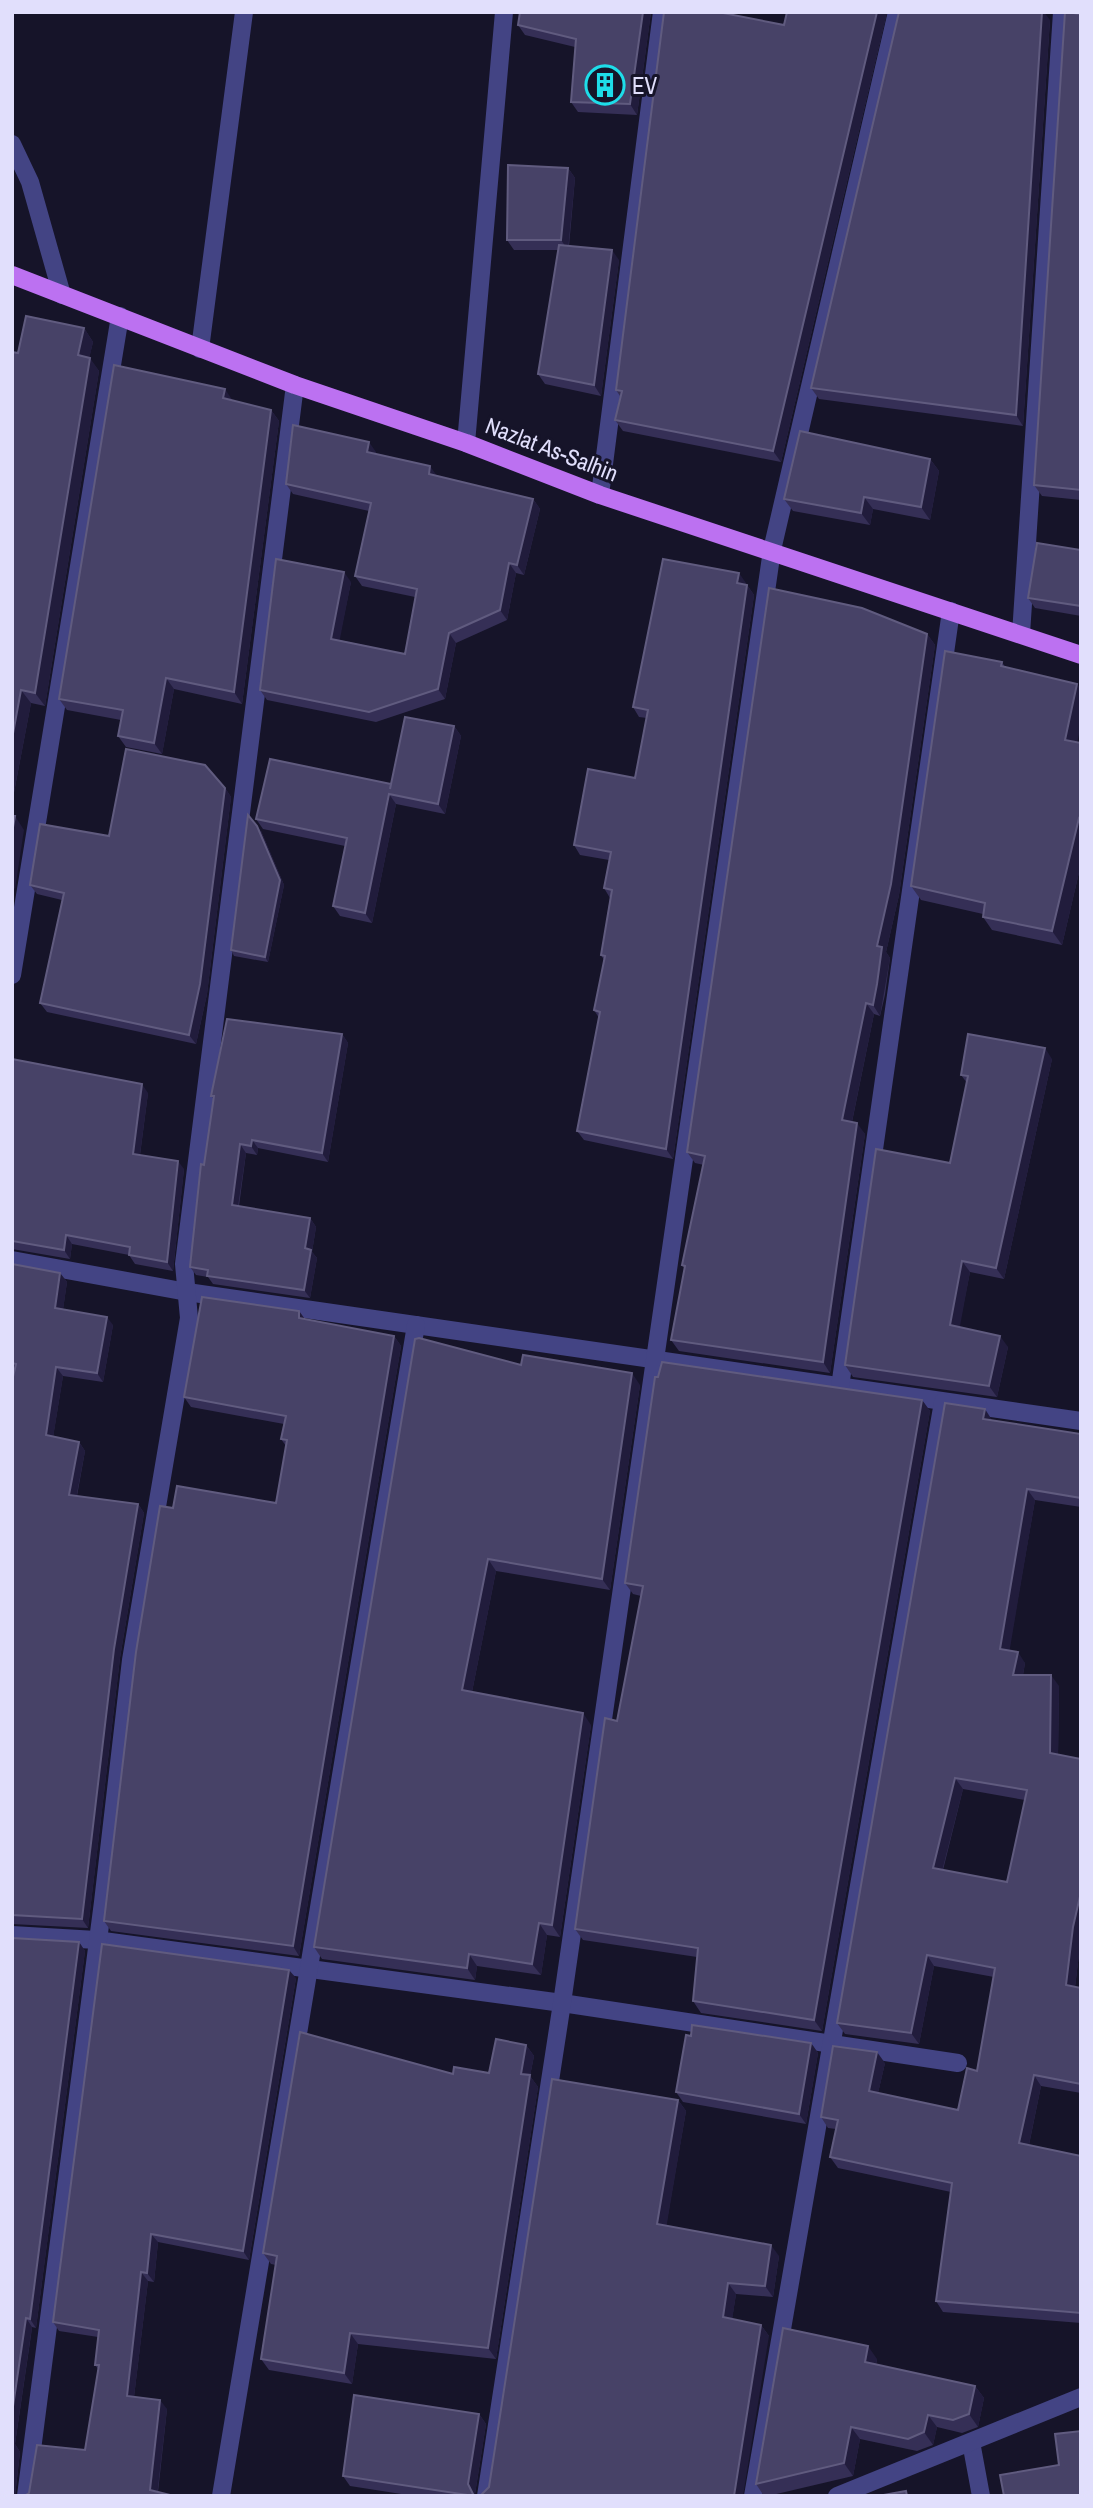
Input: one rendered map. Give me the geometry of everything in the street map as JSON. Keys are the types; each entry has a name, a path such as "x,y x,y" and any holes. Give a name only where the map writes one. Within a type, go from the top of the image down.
{"main road":[{"name":"Nazlat As-Salhin","path":"12,275 295,385 466,443 600,495 772,550 1081,655"}],"street":[{"path":"200,349 244,12"},
{"path":"466,443 503,12"},
{"path":"600,495 662,12"},
{"path":"486,2496 562,2003 772,550 897,12"},
{"path":"1021,634 1062,12"},
{"path":"12,144 30,182 62,295"},
{"path":"12,975 120,316"},
{"path":"26,2496 131,1660 189,1318 184,1264 295,385"},
{"path":"839,1387 951,611"},
{"path":"12,1260 187,1292 1081,1422"},
{"path":"221,2496 416,1325"},
{"path":"753,2496 943,1402"},
{"path":"12,1935 96,1940 309,1971 562,2003 958,2063"},
{"path":"837,2496 1081,2397"},
{"path":"971,2442 981,2496"}],"building":[{"path":"520,12 643,12 630,104 571,102 576,39 518,25"},
{"path":"664,12 718,12 784,25 787,12 877,12 773,451 615,420 622,391 616,390"},
{"path":"899,12 1042,12 1016,415 811,388"},
{"path":"1065,12 1081,14 1081,490 1034,485"},
{"path":"508,165 568,168 561,240 507,240"},
{"path":"559,245 612,250 594,385 538,374"},
{"path":"26,316 84,328 78,355 90,358 35,693 21,690 12,739 12,352 18,353"},
{"path":"114,365 225,389 223,398 271,410 234,692 166,678 154,743 118,736 123,710 59,699"},
{"path":"293,425 369,442 367,452 430,466 429,474 533,499 517,565 509,563 500,610 449,633 438,689 369,712 260,690 276,559 344,572 331,639 405,654 417,589 355,576 371,503 286,484"},
{"path":"800,431 930,459 921,507 864,497 861,513 784,499"},
{"path":"1037,543 1081,550 1081,606 1028,598"},
{"path":"663,559 739,573 737,583 747,585 666,1149 577,1131 600,1012 594,1010 605,956 601,955 612,890 604,888 611,852 574,845 588,769 635,778 648,710 633,707"},
{"path":"769,588 862,608 927,634 891,884 877,946 882,947 877,984 873,1005 866,1003 842,1120 857,1123 823,1362 671,1340 685,1266 682,1265 705,1156 687,1152"},
{"path":"945,651 1002,662 1001,666 1077,684 1065,740 1081,743 1081,819 1079,818 1052,931 983,917 985,903 911,886"},
{"path":"405,717 454,726 438,804 389,794 365,913 333,906 347,838 256,819 270,759 391,784 390,789"},
{"path":"126,749 205,765 225,788 200,984 189,1035 40,1003 64,893 30,885 40,824 109,836"},
{"path":"248,815 257,826 280,880 265,957 231,950"},
{"path":"227,1019 342,1034 322,1153 252,1140 251,1146 240,1144 232,1205 310,1218 305,1248 311,1250 304,1290 207,1276 208,1270 190,1267 201,1164 204,1165 214,1096 211,1096"},
{"path":"968,1034 1045,1048 996,1268 962,1261 950,1325 1000,1336 989,1386 845,1365 876,1149 950,1163 968,1076 961,1075"},
{"path":"12,1059 142,1084 133,1154 178,1161 167,1262 129,1255 130,1247 66,1235 64,1250 12,1241"},
{"path":"12,1264 60,1273 55,1308 107,1317 97,1373 56,1367 46,1435 79,1442 69,1495 138,1504 114,1649 82,1919 12,1915 12,1381 16,1364 12,1363"},
{"path":"202,1297 299,1311 299,1318 394,1336 293,1946 104,1921 136,1652 160,1506 173,1508 177,1486 276,1503 287,1440 281,1439 286,1416 184,1397"},
{"path":"415,1339 521,1365 523,1355 632,1373 602,1579 488,1559 462,1690 583,1713 552,1925 539,1923 532,1964 469,1954 467,1968 314,1947"},
{"path":"662,1362 922,1400 814,2020 693,2001 698,1948 575,1929 605,1718 617,1721 643,1586 625,1583 655,1377 658,1377"},
{"path":"945,1403 985,1409 983,1419 1081,1434 1081,1498 1027,1489 1000,1649 1018,1652 1013,1675 1051,1675 1050,1753 1081,1759 1081,1892 1073,1927 1066,1985 1081,1988 1081,2084 1034,2075 1019,2143 1081,2156 1081,2313 936,2301 952,2183 830,2157 838,2120 821,2117 833,2046 877,2052 869,2091 958,2110 967,2068 977,2071 995,1968 927,1955 911,2033 837,2023","holes":["955,1778 1027,1790 1007,1882 933,1868"]},
{"path":"12,1938 79,1942 30,2319 26,2318 12,2413"},
{"path":"102,1944 289,1970 243,2251 151,2234 147,2273 141,2272 127,2396 160,2400 150,2490 174,2496 24,2496 29,2493 37,2445 85,2450 99,2365 95,2365 99,2330 53,2322"},
{"path":"692,2025 811,2043 799,2114 676,2092 686,2035 691,2036"},
{"path":"300,2032 453,2074 454,2067 489,2073 496,2039 526,2045 521,2074 530,2075 488,2348 350,2333 344,2373 261,2359 277,2256 263,2253"},
{"path":"552,2079 678,2100 657,2224 771,2245 765,2286 728,2283 723,2317 761,2325 734,2496 480,2496 489,2487"},
{"path":"783,2328 868,2346 865,2362 975,2386 969,2414 953,2420 928,2415 924,2432 908,2439 851,2427 844,2463 756,2484"},
{"path":"354,2395 479,2414 468,2484 474,2496 343,2476"},
{"path":"1081,2431 1081,2496 1004,2496 1000,2475 1059,2465 1055,2434"},
{"path":"906,2491 907,2496 878,2496"}],"place":[{"name":"EV","path":"605,85"}]}
